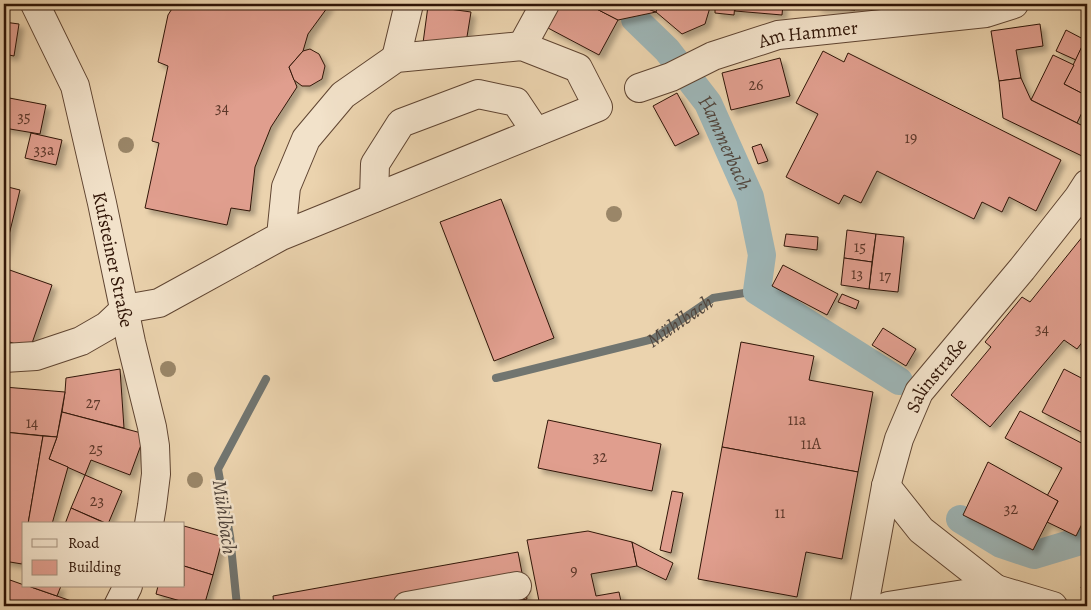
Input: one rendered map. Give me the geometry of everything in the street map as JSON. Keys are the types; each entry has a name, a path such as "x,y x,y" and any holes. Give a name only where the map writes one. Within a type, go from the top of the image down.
{"street":[{"name":"Kufsteiner Straße","path":"35,4 75,86 131,342 152,427 156,474 149,522"},
{"path":"396,58 409,4"},
{"path":"522,46 545,4"},
{"name":"Am Hammer","path":"639,88 671,78 713,56 778,35 986,13 1014,4"},
{"path":"4,358 36,356 81,341 107,326 125,309 159,303 282,236 598,107 578,68 522,46 396,58 343,95 306,140 286,187 282,236"},
{"path":"374,198 375,164 401,122 478,94 516,102 536,132"},
{"name":"Salinstraße","path":"864,606 886,486 899,440 920,392 1011,282 1087,184"},
{"path":"886,486 921,530 996,589 1052,606"},
{"path":"118,606 127,588"},
{"path":"888,606 996,589"},
{"path":"407,606 518,598"}],"building":[{"path":"175,4 330,4 308,34 303,51 289,67 297,87 271,127 255,167 250,211 231,208 227,225 145,208 159,143 152,141 168,66 158,62 168,15"},
{"path":"561,4 587,4 618,20 599,55 548,28"},
{"path":"587,4 635,4 656,12 618,20"},
{"path":"635,4 659,4 656,12"},
{"path":"659,4 711,4 705,24 682,34 656,12"},
{"path":"715,4 735,4 734,15 715,13"},
{"path":"736,4 783,4 782,15 735,11"},
{"path":"818,4 856,4 855,10 818,7"},
{"path":"872,4 950,4 872,9"},
{"path":"428,6 471,12 465,49 423,43"},
{"path":"4,22 19,24 14,56 4,54"},
{"path":"1040,24 1043,46 1016,50 1021,78 999,81 991,31"},
{"path":"1066,30 1085,40 1076,60 1056,51"},
{"path":"1085,40 1087,41 1087,96 1064,84"},
{"path":"310,49 319,54 325,66 322,79 310,86 302,86 294,80 289,67 303,51"},
{"path":"823,51 844,62 848,53 1061,160 1036,211 1009,197 1002,212 982,202 974,219 877,171 861,203 844,195 839,204 786,177 818,114 796,103"},
{"path":"1053,55 1074,65 1064,84 1087,96 1087,102 1077,123 1031,100"},
{"path":"780,58 790,96 731,110 722,73"},
{"path":"1021,78 1031,100 1087,128 1087,146 1082,156 1003,118 999,81"},
{"path":"677,93 699,134 675,146 653,106"},
{"path":"4,97 46,105 40,134 4,128"},
{"path":"31,133 62,140 56,165 25,158"},
{"path":"761,144 768,161 758,164 752,147"},
{"path":"4,186 20,190 9,235 4,234"},
{"path":"501,199 554,338 494,361 440,222"},
{"path":"847,230 876,234 872,262 844,258"},
{"path":"1087,231 1087,336 1077,349 1064,340 990,427 951,395 991,347 985,342 1022,297 1030,302"},
{"path":"4,234 9,235 4,255"},
{"path":"786,234 818,237 817,250 784,246"},
{"path":"876,234 904,237 898,292 869,289"},
{"path":"844,258 872,262 869,289 841,285"},
{"path":"783,265 838,294 827,315 772,286"},
{"path":"4,268 52,285 30,349 4,340"},
{"path":"842,294 859,301 856,309 838,302"},
{"path":"883,328 916,349 906,366 872,345"},
{"path":"741,342 814,356 809,380 873,392 858,472 722,447"},
{"path":"120,369 124,428 62,412 66,378"},
{"path":"1064,369 1087,381 1087,435 1042,412"},
{"path":"4,387 65,392 57,437 4,432"},
{"path":"1020,411 1087,446 1087,514 1076,536 1047,522 1058,501 1047,496 1062,468 1005,438"},
{"path":"62,412 145,434 130,475 91,460 85,475 49,459 57,437"},
{"path":"548,420 661,444 652,491 538,468"},
{"path":"4,432 43,436 28,522 22,522 22,564 4,561"},
{"path":"43,436 57,437 49,459 68,467 53,522 28,522"},
{"path":"722,447 858,472 842,559 806,552 797,597 698,579"},
{"path":"988,462 1058,501 1033,550 963,515"},
{"path":"85,475 122,491 109,522 103,522 71,508"},
{"path":"672,491 683,493 671,553 660,550"},
{"path":"71,508 102,522 66,522"},
{"path":"185,526 223,537 213,575 185,566"},
{"path":"588,531 632,542 637,566 591,574 596,596 619,592 622,606 540,606 527,540"},
{"path":"632,542 673,563 666,580 637,566"},
{"path":"518,552 527,599 508,602 509,606 274,606 273,596"},
{"path":"185,566 213,575 204,606 156,594 158,588 185,588"},
{"path":"1087,569 1087,590 1081,588"},
{"path":"10,580 22,584 22,588 34,588 80,604 79,606 4,606 4,598"},
{"path":"34,588 60,588 57,596"}],"waterway":[{"name":"Hammerbach","path":"635,19 667,50 708,103 750,197 762,255 757,291 899,381"},
{"name":"Mühlbach","path":"496,378 653,339 713,298 757,291"},
{"name":"Mühlbach","path":"237,606 230,536 218,469 266,379"},
{"name":"Mühlbach","path":"960,519 1001,544 1034,555 1087,539"}]}
